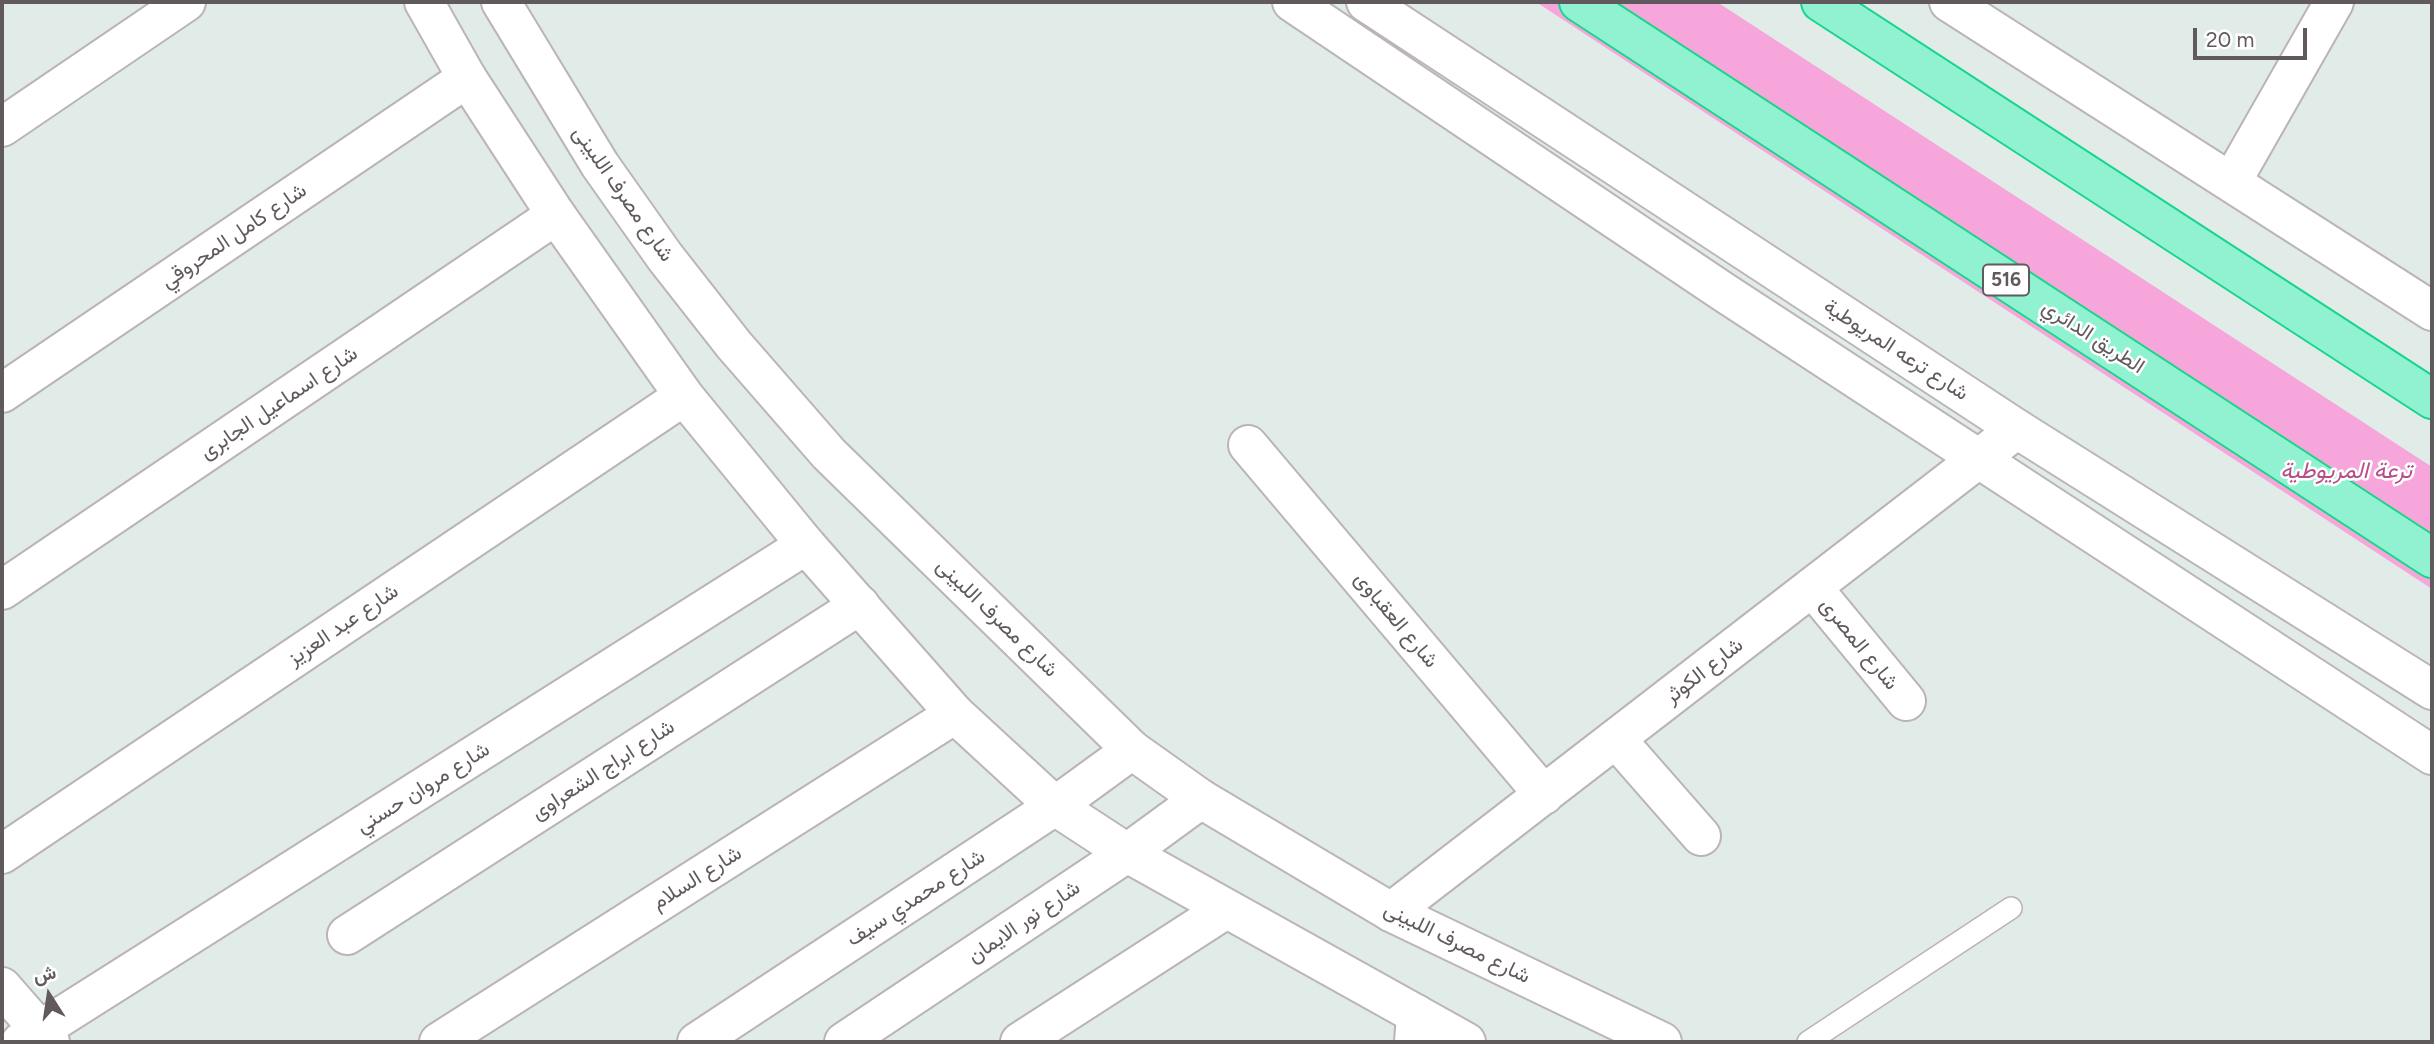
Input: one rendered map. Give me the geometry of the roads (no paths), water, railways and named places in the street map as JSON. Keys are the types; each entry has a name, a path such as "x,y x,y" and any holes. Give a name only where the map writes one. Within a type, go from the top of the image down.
{"highway":[{"name":"الطريق الدائري","path":"1579,2 2432,558"},
{"path":"1821,2 2432,399"}],"street":[{"path":"2,127 186,2"},
{"path":"424,2 467,78 556,215 684,396 806,545 955,714 1055,806 1127,853 1226,909 1415,1028 1466,1042"},
{"name":"شارع مصرف اللبينى","path":"501,2 600,165 665,257 734,345 829,454 1132,750 1201,799 1391,912 1662,1042"},
{"path":"1292,2 1722,291 2432,755"},
{"name":"شارع ترعه المريوطية","path":"1366,2 2017,429 2432,690"},
{"path":"1949,2 2432,311"},
{"path":"2232,181 2334,2"},
{"name":"شارع كامل المحروقي","path":"2,393 467,78"},
{"name":"شارع اسماعيل الجابرى","path":"2,590 556,215"},
{"name":"شارع عبد العزيز","path":"2,853 684,396"},
{"name":"شارع الكوثر","path":"1391,912 2017,429"},
{"name":"شارع العقباوى","path":"1248,445 1544,794"},
{"name":"شارع مروان حسني","path":"37,1038 806,545"},
{"name":"شارع المصرى","path":"1812,587 1906,701"},
{"name":"شارع ابراج الشعراوى","path":"347,935 860,605"},
{"name":"شارع السلام","path":"439,1042 955,714"},
{"path":"1616,739 1701,836"},
{"name":"شارع محمدي سيف","path":"697,1042 1055,806 1132,750"},
{"name":"شارع نور الايمان","path":"844,1042 1127,853 1201,799"},
{"path":"1020,1042 1226,909"},
{"path":"2,987 37,1038"}],"lane":[{"path":"1808,1042 2011,908"}],"water":[{"name":"ترعة المريوطية","path":"1536,2 1717,2 2432,467 2432,589"}]}
